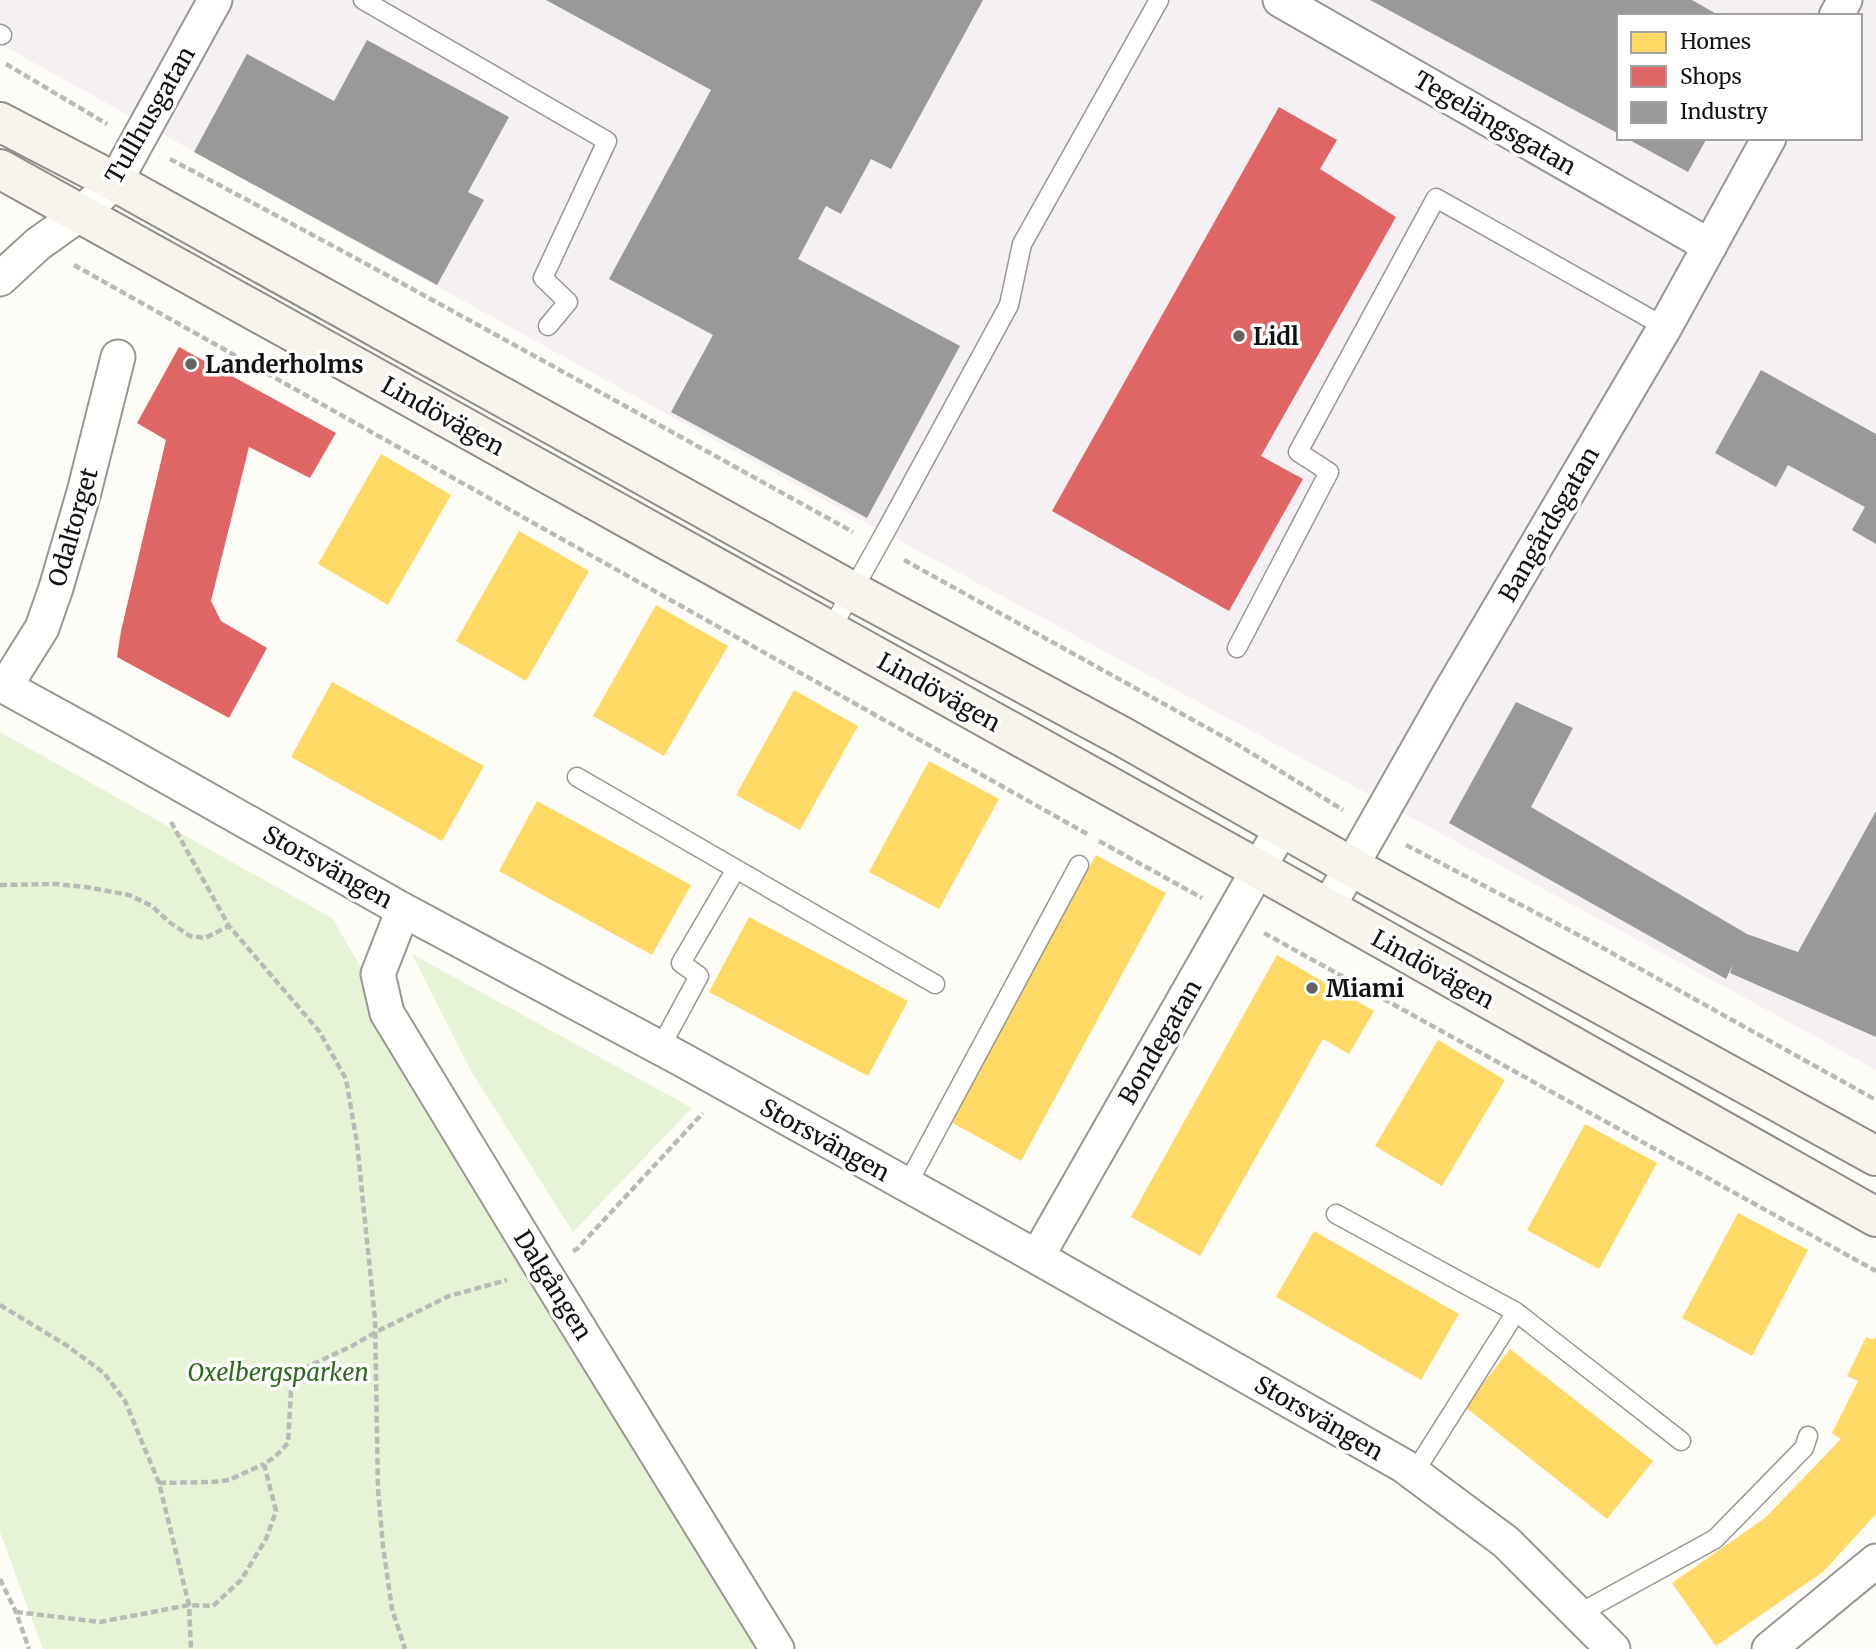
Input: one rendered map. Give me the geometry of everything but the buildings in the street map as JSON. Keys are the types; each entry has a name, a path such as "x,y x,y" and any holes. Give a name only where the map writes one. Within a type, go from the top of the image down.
{"main road":[{"name":"Lindövägen","path":"0,122 115,182 852,591 1123,737 1352,867 1876,1156"},
{"name":"Lindövägen","path":"0,169 1258,869 1876,1217"}],"street":[{"name":"Tullhusgatan","path":"0,279 38,244 80,214 115,182 215,0"},
{"name":"Tegelängsgatan","path":"1280,0 1710,246"},
{"name":"Bangårdsgatan","path":"1327,909 1665,327 1768,140"},
{"name":"Odaltorget","path":"2,685 42,628 56,589 118,357"},
{"name":"Storsvängen","path":"2,685 403,910 660,1048 1037,1257 1414,1473 1506,1542 1613,1649"},
{"name":"Bondegatan","path":"1037,1257 1283,826"},
{"name":"Dalgången","path":"403,910 378,974 387,1013 777,1649"},
{"path":"1769,1649 1876,1561"}],"lane":[{"path":"363,0 607,141 543,278 568,302 548,326"},
{"path":"830,631 1009,304 1022,244 1159,0"},
{"path":"1237,648 1329,472 1298,452 1436,198 1665,327"},
{"path":"577,777 935,984"},
{"path":"907,1185 1079,865"},
{"path":"660,1048 699,976 681,962 736,869"},
{"path":"1336,1214 1516,1312 1681,1441"},
{"path":"1414,1473 1516,1312"},
{"path":"1577,1614 1715,1539 1804,1448 1808,1436"}],"path":[{"path":"0,61 137,142 496,334 1228,739 1372,828 1592,942 1876,1100"},
{"path":"38,244 1232,915 1876,1271"},
{"path":"165,811 229,926 319,1031 346,1079 357,1143 376,1332 378,1490 383,1546 392,1609 405,1649"},
{"path":"0,885 56,884 129,895 152,906 190,936 205,938 229,926"},
{"path":"159,1483 213,1482 229,1479 264,1464 288,1443 291,1391 309,1366 449,1296 505,1280 578,1249 726,1085"},
{"path":"0,1306 65,1345 104,1373 125,1401 159,1483 189,1605 191,1649"},
{"path":"16,1612 100,1622 189,1605 213,1606 241,1580 265,1539 276,1511 264,1464"},
{"path":"0,1578 29,1649"}],"shaded area":[{"path":"0,0 1876,0 1876,1070 1747,999 732,450 0,44"}],"green space":[{"name":"Oxelbergsparken","path":"0,732 332,918 762,1649 43,1649 0,1532"},
{"path":"412,954 692,1108 573,1232 471,1071"}],"place":[{"name":"Lidl","path":"1239,336"},
{"name":"Landerholms","path":"191,364"},
{"name":"Miami","path":"1312,988"}]}
